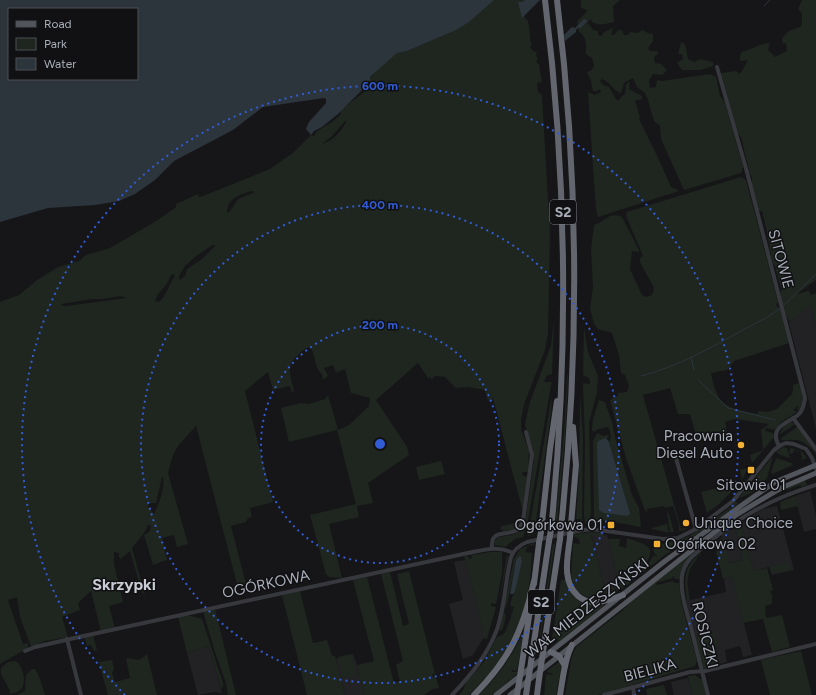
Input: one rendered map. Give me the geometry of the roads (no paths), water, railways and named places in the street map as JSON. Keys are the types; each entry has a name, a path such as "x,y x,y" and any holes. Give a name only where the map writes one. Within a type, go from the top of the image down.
{"highway":[{"name":"S2","path":"527,692 549,541 557,464 562,374 564,294 562,189 556,98 545,0"},
{"name":"S2","path":"538,695 539,679 560,539 572,411 573,375 575,275 573,187 567,90 557,0"},
{"path":"517,695 541,532 551,443 562,374"},
{"path":"572,411 576,465 567,572 570,585 575,593 583,599 594,602 603,602 623,595"},
{"path":"474,695 495,673 513,646 524,621 534,581"},
{"path":"560,695 565,666 572,645"},
{"path":"551,652 559,656 565,666"}],"main road":[{"name":"WAŁ MIEDZESZYŃSKI","path":"496,695 674,555 763,490 788,476 816,467"},
{"name":"WAŁ MIEDZESZYŃSKI","path":"510,695 736,515 781,488 816,473"}],"street":[{"name":"SITOWIE","path":"718,67 747,172 805,398 803,407 798,415 784,423 779,429 776,438 779,446"},
{"path":"793,418 816,449"},
{"path":"492,548 493,537 515,531 523,522 532,455 526,432"},
{"path":"452,695 478,666 492,642 499,620 509,564 513,553 519,546 527,542 586,529 606,530 669,539 682,536 696,529 733,501 774,450 779,446 786,443 802,446 808,451 816,467"},
{"path":"674,451 696,529"},
{"name":"ROSICZKI","path":"708,695 684,600 682,580 684,566 688,560 732,524 769,502 816,484"},
{"name":"OGÓRKOWA","path":"25,651 33,647 180,614 492,548 502,548 513,553"},
{"path":"67,639 82,695"},
{"name":"BIELIKA","path":"604,695 690,672 705,671 816,644"},
{"path":"632,687 634,695"}],"water":[{"path":"0,0 494,0 469,22 456,30 407,51 397,53 371,76 369,82 338,114 322,127 314,131 311,135 306,129 309,122 326,103 326,99 324,98 263,107 233,130 174,161 155,180 135,194 119,201 95,205 48,208 0,222"},
{"path":"525,0 540,0 522,18 518,2"},
{"path":"584,19 588,21 579,29 579,27 576,32 565,41 564,35 572,27 575,28"},
{"path":"606,438 609,442 630,513 628,516 604,513 599,510 597,443 598,441"},
{"path":"520,556 522,561 515,592 510,594 516,560"}],"waterway":[{"path":"764,6 770,0"},
{"path":"784,305 816,274"},
{"path":"641,376 667,368 718,344 767,318 780,308"},
{"path":"691,357 694,370"},
{"path":"698,380 728,408 775,420"}],"place":[{"name":"Pracownia Diesel Auto","path":"741,445"},
{"name":"Sitowie 01","path":"751,470"},
{"name":"Unique Choice","path":"686,523"},
{"name":"Ogórkowa 01","path":"611,525"},
{"name":"Ogórkowa 02","path":"657,544"}],"district":[{"name":"Skrzypki","path":"124,584"}]}
